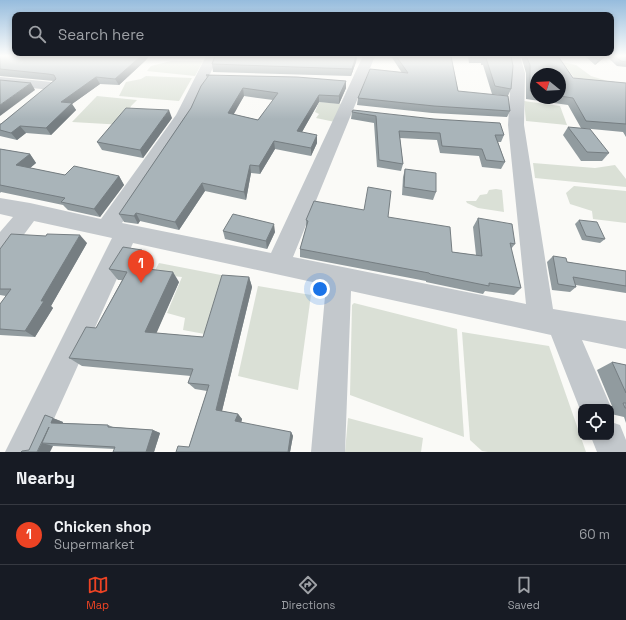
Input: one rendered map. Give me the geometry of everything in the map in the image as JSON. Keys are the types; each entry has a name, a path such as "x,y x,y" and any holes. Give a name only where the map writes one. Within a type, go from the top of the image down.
{"street":[{"path":"22,452 116,231 184,115 209,77"},
{"path":"278,265 354,111 350,82 354,77"},
{"path":"517,77 509,125 551,322 593,404"},
{"path":"0,81 52,86 34,100"},
{"path":"0,206 551,322 626,335"},
{"path":"0,249 30,212"},
{"path":"328,452 339,278"},
{"path":"609,440 614,452"}],"shaded area":[{"path":"144,77 192,78 179,101 119,96 126,82"},
{"path":"574,77 595,77 611,82 579,84"},
{"path":"97,96 137,100 131,106 124,125 72,122"},
{"path":"524,101 530,102 530,104 560,106 567,125 526,121"},
{"path":"319,102 342,104 335,122 316,118 319,114 315,112"},
{"path":"533,163 595,168 615,165 626,179 626,187 535,178"},
{"path":"574,186 626,191 626,223 593,219 592,211 570,204 566,193"},
{"path":"489,190 502,190 504,212 478,208 467,203 466,201 476,201 480,195 487,194"},
{"path":"159,263 226,276 210,335 183,330 185,318 167,313 182,277 153,274"},
{"path":"258,286 311,295 298,390 238,376"},
{"path":"354,303 457,329 464,437 350,395 352,305"},
{"path":"462,332 549,346 578,429 578,440 582,440 586,452 488,452 482,451 470,440"},
{"path":"348,418 423,438 421,452 345,452"}],"building":[{"path":"55,77 96,77 61,102 72,103 46,128 20,126 11,133 0,130 0,124 56,79"},
{"path":"97,77 117,77 115,79"},
{"path":"207,77 298,77 346,81 339,96 319,95 297,131 317,135 311,148 274,141 259,166 250,165 244,192 202,183 175,222 136,213 134,216 119,214 191,108 201,86","holes":["243,88 278,93 258,120 228,113"]},
{"path":"367,77 455,77 458,91 508,96 510,111 434,106 358,98"},
{"path":"492,77 512,77 511,89 495,86"},
{"path":"566,77 626,83 626,124 586,121 573,98 566,97"},
{"path":"0,80 31,83 0,105"},
{"path":"126,108 169,110 140,150 97,142"},
{"path":"353,110 434,119 500,123 504,135 495,135 505,162 486,160 482,149 442,146 440,133 399,131 403,164 379,160 376,116 352,112"},
{"path":"568,127 590,129 609,153 587,152"},
{"path":"0,149 30,154 16,165 65,175 74,166 119,176 94,209 61,202 65,198 0,185"},
{"path":"405,169 436,173 436,192 404,187"},
{"path":"368,187 391,191 388,217 450,227 452,252 482,256 478,218 512,224 515,244 510,243 521,288 489,283 489,286 429,273 300,249 308,221 306,220 314,201 364,210"},
{"path":"233,214 274,224 266,241 223,231"},
{"path":"579,220 597,222 605,239 586,236"},
{"path":"11,234 46,236 47,234 80,235 41,301 44,301 25,331 0,329 0,304 11,289 0,289 0,249"},
{"path":"123,247 142,250 131,267 173,272 145,332 203,337 222,275 249,277 216,410 238,414 235,421 291,432 288,452 176,452 178,446 189,447 209,385 188,383 193,369 69,358 86,327 96,328 127,272 109,269"},
{"path":"553,256 566,258 567,262 626,271 626,286 573,277 576,287 558,284"},
{"path":"612,362 626,365 626,393"},
{"path":"45,415 53,418 51,423 108,425 108,427 153,430 146,452 113,452 115,447 42,443 49,427 37,452 21,452 29,450"}],"place":[{"name":"Chicken shop","path":"141,283"}]}
